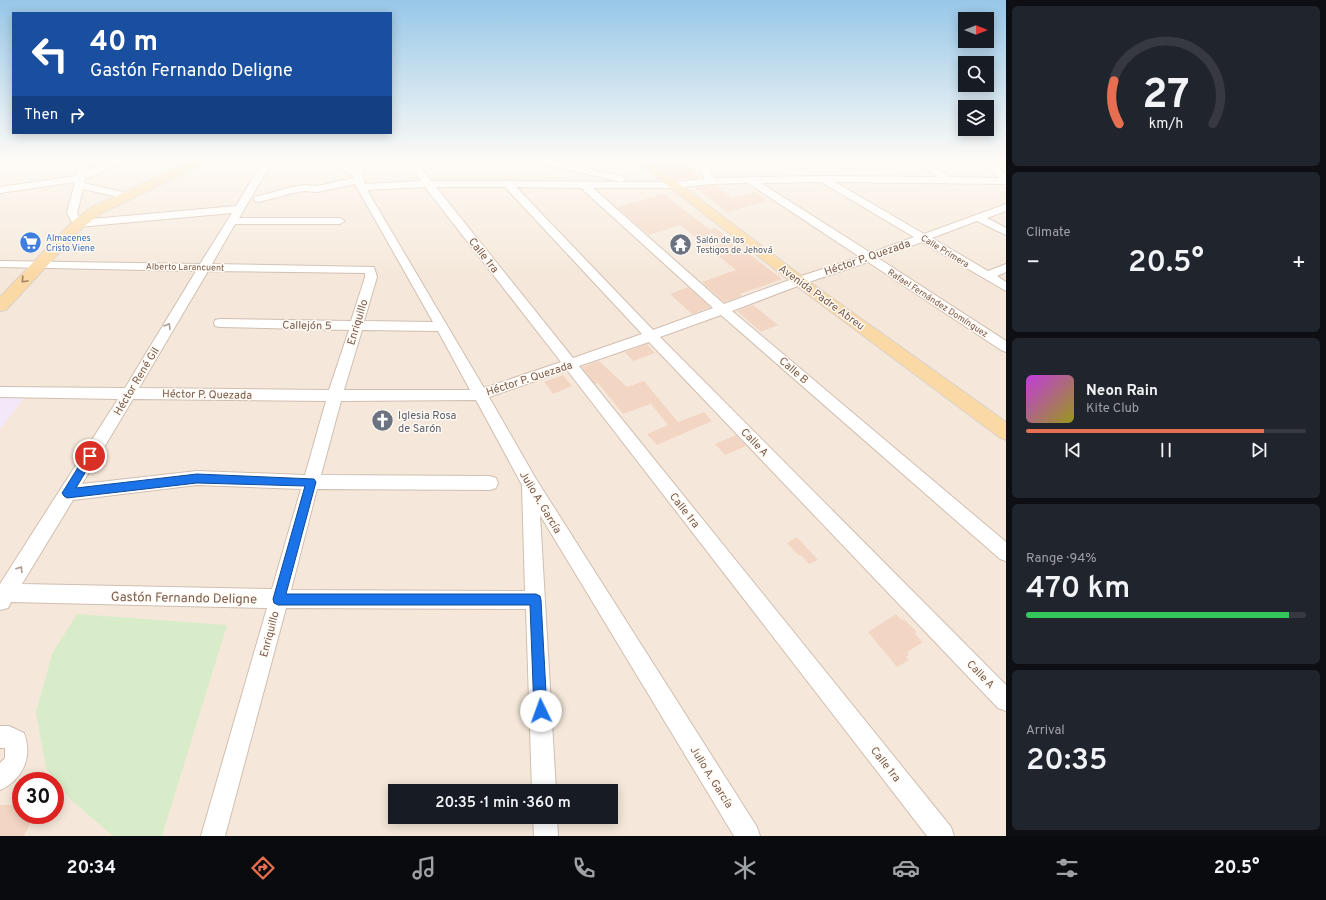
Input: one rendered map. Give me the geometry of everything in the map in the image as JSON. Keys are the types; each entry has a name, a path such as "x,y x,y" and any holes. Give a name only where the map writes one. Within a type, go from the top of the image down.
{"main road":[{"path":"0,306 78,224 97,210 123,198"},
{"name":"Avenida Padre Abreu","path":"692,198 800,280 1006,432"}],"street":[{"path":"75,198 72,213 78,224 235,215 340,221"},
{"name":"Héctor René Gil","path":"2,596 129,393 245,198"},
{"name":"Julio A. García","path":"372,198 442,327 530,484 748,836"},
{"name":"Calle 1ra","path":"439,198 942,836"},
{"name":"Calle A","path":"520,198 651,336 1006,700"},
{"name":"Calle B","path":"599,198 724,310 1006,553"},
{"name":"Rafael Fernández Domínguez","path":"777,198 1006,347"},
{"name":"Calle Primera","path":"855,198 1006,287"},
{"name":"Héctor P. Quezada","path":"0,392 335,396 480,395 570,365 724,310 800,280 869,258 977,217 1006,208"},
{"path":"977,217 1006,232"},
{"name":"Alberto Larancuent","path":"0,264 370,270"},
{"path":"986,276 1006,268"},
{"name":"Enriquillo","path":"213,836 335,396 371,277 370,270"},
{"name":"Callejón 5","path":"220,323 442,327"},
{"path":"67,493 197,478 311,482 490,483"},
{"path":"530,484 544,784"},
{"name":"Gastón Fernando Deligne","path":"2,596 536,600"},
{"path":"0,737 9,737 16,741 17,751 15,762 9,771 0,778"},
{"path":"545,824 546,836"}],"shaded area":[{"path":"0,198 1006,198 1006,836 0,836"},
{"path":"0,397 25,397 0,429"}],"green space":[{"path":"77,614 227,625 162,836 113,836 72,801 64,791 64,772 49,772 46,768 36,712 52,654"}],"building":[{"path":"649,198 669,198 710,230 715,228 782,279 740,294 742,296 724,302 702,282 736,270 680,225 649,235 617,207"},
{"path":"709,198 764,198 768,201 727,212"},
{"path":"688,287 710,307 692,314 670,294"},
{"path":"753,305 778,325 761,332 737,311"},
{"path":"647,344 655,353 633,361 625,352"},
{"path":"599,361 627,387 644,381 678,422 704,412 712,421 657,445 647,434 668,425 651,404 623,414 598,383 595,384 582,367"},
{"path":"563,375 572,386 553,394 544,382"},
{"path":"736,435 746,446 725,455 715,444"},
{"path":"797,537 818,560 809,564 787,543"},
{"path":"896,614 902,620 904,619 917,632 914,633 923,642 907,652 909,655 906,657 909,660 897,667 868,632"},
{"path":"0,805 12,805 12,824 30,824 24,836 0,836"}],"place":[{"name":"Almacenes Cristo Viene","path":"31,243"},
{"name":"Salón de los Testigos de Jehová","path":"681,245"},
{"name":"Iglesia Rosa de Sarón","path":"382,421"}],"route":[{"path":"90,456 67,493 197,478 311,482 278,599 536,600 541,711"}]}
